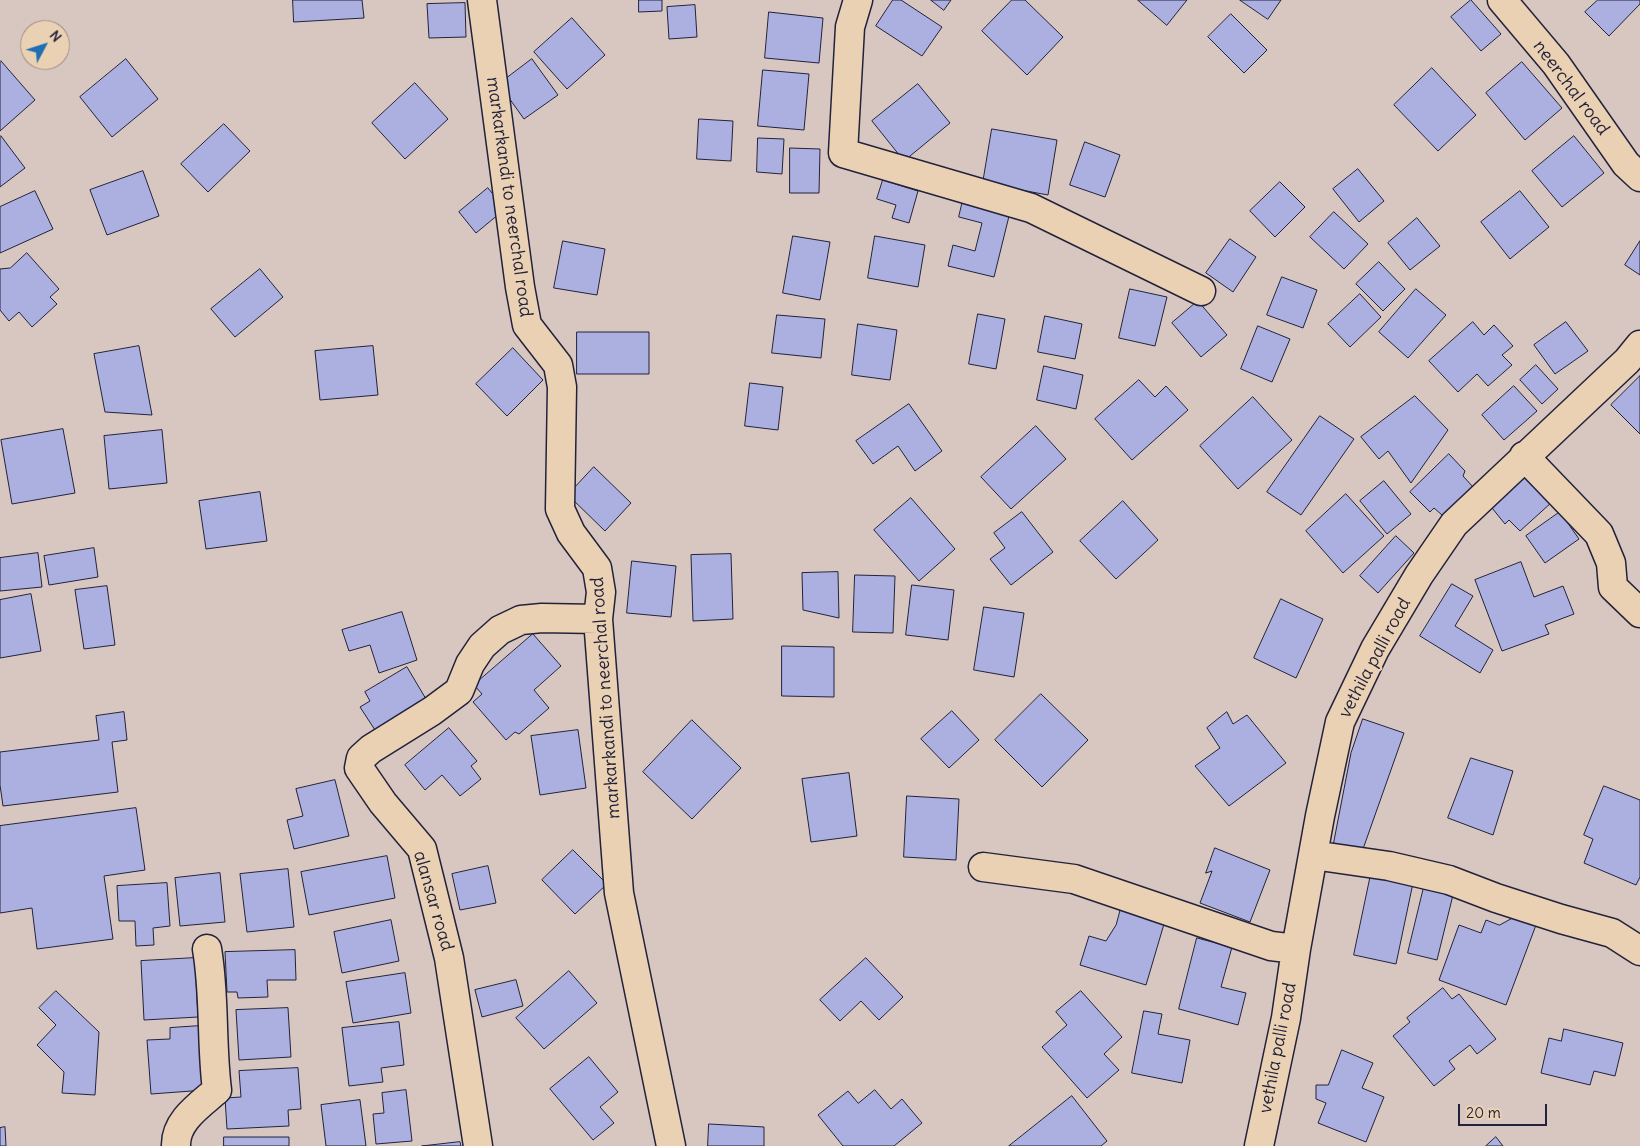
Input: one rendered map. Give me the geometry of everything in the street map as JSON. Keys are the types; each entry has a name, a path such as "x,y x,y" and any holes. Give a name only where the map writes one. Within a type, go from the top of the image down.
{"street":[{"name":"markarkandi to neerchal road","path":"482,0 520,287 527,325 558,365 562,387 560,509 571,534 597,568 601,592 598,619 619,893 671,1146"},
{"path":"858,0 850,27 843,153 1031,208 1201,291"},
{"name":"neerchal road","path":"1502,0 1556,64 1626,164 1640,177"},
{"name":"vethila palli road","path":"1260,1146 1286,1018 1313,855 1340,722 1375,649 1419,575 1454,524 1627,361 1640,345"},
{"path":"1524,456 1599,534 1612,563 1613,587 1640,613"},
{"name":"alansar road","path":"478,1146 449,958 422,849 384,803 359,768 361,758 371,748 432,711 459,691 470,664 482,646 500,630 521,620 542,618 598,619"},
{"path":"1313,855 1389,866 1449,880 1496,898 1612,933 1640,951"},
{"path":"983,867 1074,879 1271,946 1296,949"},
{"path":"176,1146 175,1137 184,1122 195,1108 217,1090 213,1059 210,966 207,949"}],"building":[{"path":"293,0 362,0 364,18 294,22"},
{"path":"639,0 662,0 662,11 639,12"},
{"path":"893,0 901,0 942,27 922,56 876,26"},
{"path":"931,0 951,0 944,10"},
{"path":"1012,0 1025,0 1063,37 1027,75 982,31"},
{"path":"1138,0 1187,0 1167,25"},
{"path":"1240,0 1281,0 1268,19"},
{"path":"1471,0 1501,34 1481,51 1451,17"},
{"path":"1598,0 1640,0 1640,4 1609,36 1585,12"},
{"path":"465,3 466,37 429,38 427,4"},
{"path":"695,5 697,37 669,39 667,7"},
{"path":"769,12 823,18 819,63 765,58"},
{"path":"1231,14 1267,50 1244,73 1208,37"},
{"path":"572,18 605,55 567,89 534,52"},
{"path":"126,59 158,99 112,137 80,97"},
{"path":"532,59 558,95 524,119 499,84"},
{"path":"0,62 35,100 0,131"},
{"path":"1522,62 1562,108 1525,140 1486,93"},
{"path":"1432,68 1476,115 1438,151 1394,105"},
{"path":"763,70 809,74 804,130 758,126"},
{"path":"415,83 448,119 405,159 372,123"},
{"path":"918,84 950,123 904,161 872,121"},
{"path":"699,119 733,121 731,161 697,159"},
{"path":"224,124 250,151 208,192 181,164"},
{"path":"992,129 1057,140 1048,195 983,183"},
{"path":"1574,136 1604,173 1562,207 1532,171"},
{"path":"0,137 25,168 0,187"},
{"path":"758,138 784,139 782,174 757,172"},
{"path":"1085,142 1120,155 1105,197 1070,185"},
{"path":"790,148 820,149 819,193 790,193"},
{"path":"1358,169 1384,201 1359,222 1333,189"},
{"path":"143,171 159,216 107,235 90,190"},
{"path":"883,180 918,191 909,223 892,218 896,205 877,199"},
{"path":"1280,182 1305,207 1275,237 1250,211"},
{"path":"488,188 505,209 476,233 459,212"},
{"path":"35,191 53,229 0,253 0,207"},
{"path":"1520,191 1549,227 1510,259 1481,222"},
{"path":"964,196 1011,208 994,277 948,266 953,245 975,251 982,223 959,217"},
{"path":"1334,212 1368,244 1344,269 1310,237"},
{"path":"1417,218 1440,246 1410,270 1388,243"},
{"path":"793,236 830,242 820,300 783,293"},
{"path":"875,236 925,245 918,287 868,278"},
{"path":"1230,239 1256,257 1233,292 1206,273"},
{"path":"563,241 605,249 597,295 554,288"},
{"path":"1640,241 1640,275 1625,265"},
{"path":"27,253 59,289 50,297 57,304 32,327 19,312 9,321 0,310 0,269 10,268"},
{"path":"1379,262 1405,289 1383,311 1356,284"},
{"path":"260,269 283,297 235,337 211,309"},
{"path":"1282,277 1317,290 1303,328 1267,315"},
{"path":"1130,289 1167,297 1155,346 1119,338"},
{"path":"1416,289 1446,315 1408,358 1379,332"},
{"path":"1360,294 1381,317 1350,347 1328,324"},
{"path":"1198,301 1227,335 1201,357 1172,323"},
{"path":"978,314 1005,319 996,369 969,364"},
{"path":"777,315 825,319 821,358 772,353"},
{"path":"1045,316 1082,324 1075,359 1038,352"},
{"path":"1473,322 1484,335 1494,325 1513,346 1502,355 1512,365 1488,386 1477,374 1458,392 1429,361"},
{"path":"1566,322 1588,351 1555,374 1534,345"},
{"path":"858,324 897,330 890,380 852,375"},
{"path":"1258,326 1290,339 1272,382 1241,369"},
{"path":"577,332 649,332 649,374 577,374"},
{"path":"139,346 152,415 105,412 94,354"},
{"path":"373,346 378,395 320,400 315,351"},
{"path":"513,348 543,380 507,416 476,384"},
{"path":"1536,365 1558,389 1542,404 1520,380"},
{"path":"1044,366 1083,375 1076,409 1037,400"},
{"path":"1640,376 1640,434 1611,405"},
{"path":"1139,380 1155,397 1166,386 1188,410 1132,460 1095,419"},
{"path":"750,383 783,387 778,430 745,426"},
{"path":"1514,386 1537,411 1504,440 1482,415"},
{"path":"1415,396 1448,430 1411,483 1388,451 1379,459 1361,437"},
{"path":"1253,397 1292,440 1238,489 1200,446"},
{"path":"909,404 942,451 915,471 898,446 873,464 856,441"},
{"path":"1320,416 1354,439 1301,515 1267,492"},
{"path":"1036,426 1066,459 1011,509 981,477"},
{"path":"63,429 75,493 12,504 1,440"},
{"path":"162,430 167,483 109,489 104,436"},
{"path":"1449,454 1465,471 1463,476 1473,487 1442,515 1434,508 1430,512 1410,492"},
{"path":"594,467 631,503 605,531 568,495"},
{"path":"1528,475 1552,502 1520,531 1509,520 1505,524 1492,508"},
{"path":"1384,481 1411,514 1387,534 1360,501"},
{"path":"260,492 267,541 206,549 199,501"},
{"path":"1346,494 1384,536 1343,573 1306,531"},
{"path":"911,498 955,549 919,581 874,530"},
{"path":"1123,501 1158,540 1116,579 1080,541"},
{"path":"1022,512 1053,552 1011,585 990,559 1005,548 994,533"},
{"path":"1560,512 1579,539 1545,563 1526,536"},
{"path":"1396,536 1414,553 1378,593 1360,576"},
{"path":"94,548 98,577 49,585 44,556"},
{"path":"38,553 42,587 0,591 0,558"},
{"path":"731,554 733,619 693,621 691,555"},
{"path":"632,561 676,566 671,617 627,613"},
{"path":"1521,562 1534,597 1563,586 1574,614 1545,625 1549,634 1502,651 1475,580"},
{"path":"838,572 839,618 803,610 802,573"},
{"path":"855,575 895,576 893,633 853,632"},
{"path":"1452,584 1473,596 1455,626 1493,650 1480,673 1420,636"},
{"path":"912,585 954,590 948,640 906,635"},
{"path":"107,586 115,645 84,649 75,590"},
{"path":"31,594 41,651 0,658 0,600"},
{"path":"1281,599 1323,619 1296,678 1254,658"},
{"path":"984,607 1024,613 1014,677 974,670"},
{"path":"402,612 417,660 379,673 370,645 349,651 342,630"},
{"path":"533,634 561,666 534,690 549,708 519,734 515,732 506,740 473,702 482,694 474,685"},
{"path":"782,646 834,647 834,697 782,696"},
{"path":"407,667 426,699 375,730 360,707 370,701 365,692"},
{"path":"1041,694 1088,740 1042,787 995,740"},
{"path":"952,711 979,740 949,768 921,739"},
{"path":"124,712 127,740 112,742 118,792 3,806 0,785 0,752 99,740 96,716"},
{"path":"1227,712 1233,724 1247,715 1286,763 1229,806 1195,766 1220,748 1207,728"},
{"path":"1363,719 1404,733 1363,849 1332,851 1351,753"},
{"path":"692,720 741,768 692,819 643,772"},
{"path":"449,728 477,761 471,766 481,779 460,796 442,775 425,790 405,765"},
{"path":"578,730 586,788 540,795 531,736"},
{"path":"1471,758 1513,771 1493,835 1448,818"},
{"path":"849,773 857,836 811,842 802,779"},
{"path":"335,780 349,836 294,849 287,820 303,816 296,789"},
{"path":"1604,786 1640,800 1640,877 1636,885 1584,863 1593,839 1584,835"},
{"path":"907,796 959,799 956,860 904,857"},
{"path":"136,808 145,870 104,876 113,939 37,949 32,908 0,913 0,826"},
{"path":"1215,848 1270,870 1250,922 1200,903 1212,871 1206,873"},
{"path":"573,850 607,884 575,914 542,880"},
{"path":"387,856 395,898 309,915 301,872"},
{"path":"488,866 496,903 460,910 452,874"},
{"path":"288,869 294,927 247,932 240,874"},
{"path":"220,873 225,922 180,926 175,878"},
{"path":"1371,874 1413,883 1396,964 1354,955"},
{"path":"167,883 170,926 153,928 154,945 136,946 135,921 119,921 117,886"},
{"path":"1424,887 1453,895 1437,960 1408,953"},
{"path":"1121,908 1164,924 1146,985 1080,965 1089,936 1106,941 1116,925"},
{"path":"1515,917 1536,925 1506,1005 1439,980 1459,925 1481,933 1486,920 1499,925"},
{"path":"391,920 399,961 342,973 334,932"},
{"path":"1197,938 1232,947 1221,987 1246,993 1238,1025 1179,1009"},
{"path":"295,950 296,980 267,980 268,997 238,998 237,992 227,992 225,952"},
{"path":"195,958 198,1017 144,1020 141,961"},
{"path":"866,958 903,997 879,1020 861,1001 840,1021 820,1000"},
{"path":"569,971 597,1003 544,1049 516,1018"},
{"path":"405,973 411,1013 353,1023 346,982"},
{"path":"516,980 523,1006 482,1017 475,990"},
{"path":"1443,988 1452,999 1459,994 1496,1039 1477,1054 1470,1045 1449,1061 1455,1069 1434,1086 1393,1036 1410,1022 1407,1018"},
{"path":"56,991 99,1032 95,1095 62,1093 64,1072 37,1045 56,1025 39,1008"},
{"path":"1081,991 1122,1037 1104,1054 1119,1070 1087,1098 1042,1047 1067,1025 1056,1012"},
{"path":"288,1008 291,1057 239,1060 236,1010"},
{"path":"1144,1011 1162,1014 1158,1034 1190,1040 1182,1083 1132,1073"},
{"path":"399,1022 404,1065 381,1068 383,1082 349,1086 342,1028"},
{"path":"200,1026 205,1090 151,1094 147,1040 170,1039 170,1028"},
{"path":"1564,1029 1623,1043 1615,1076 1594,1071 1590,1085 1541,1073 1549,1038 1561,1041"},
{"path":"1342,1050 1373,1063 1362,1088 1384,1097 1366,1142 1318,1123 1326,1103 1316,1099 1316,1085 1328,1085"},
{"path":"589,1057 618,1092 600,1107 614,1123 593,1140 550,1089"},
{"path":"298,1068 301,1109 288,1110 289,1126 227,1129 225,1098 241,1097 239,1071"},
{"path":"406,1090 412,1141 376,1144 373,1114 384,1113 382,1093"},
{"path":"875,1090 891,1109 902,1099 922,1123 894,1146 843,1146 818,1115 848,1091 858,1103"},
{"path":"1072,1096 1107,1141 1101,1146 1009,1146"},
{"path":"360,1100 366,1146 326,1146 321,1105"},
{"path":"709,1124 764,1127 764,1146 708,1146"},
{"path":"5,1127 6,1146 0,1146 0,1128"},
{"path":"224,1137 289,1137 289,1146 224,1146"},
{"path":"1496,1137 1503,1146 1486,1146"},
{"path":"460,1142 461,1146 422,1146"}]}
